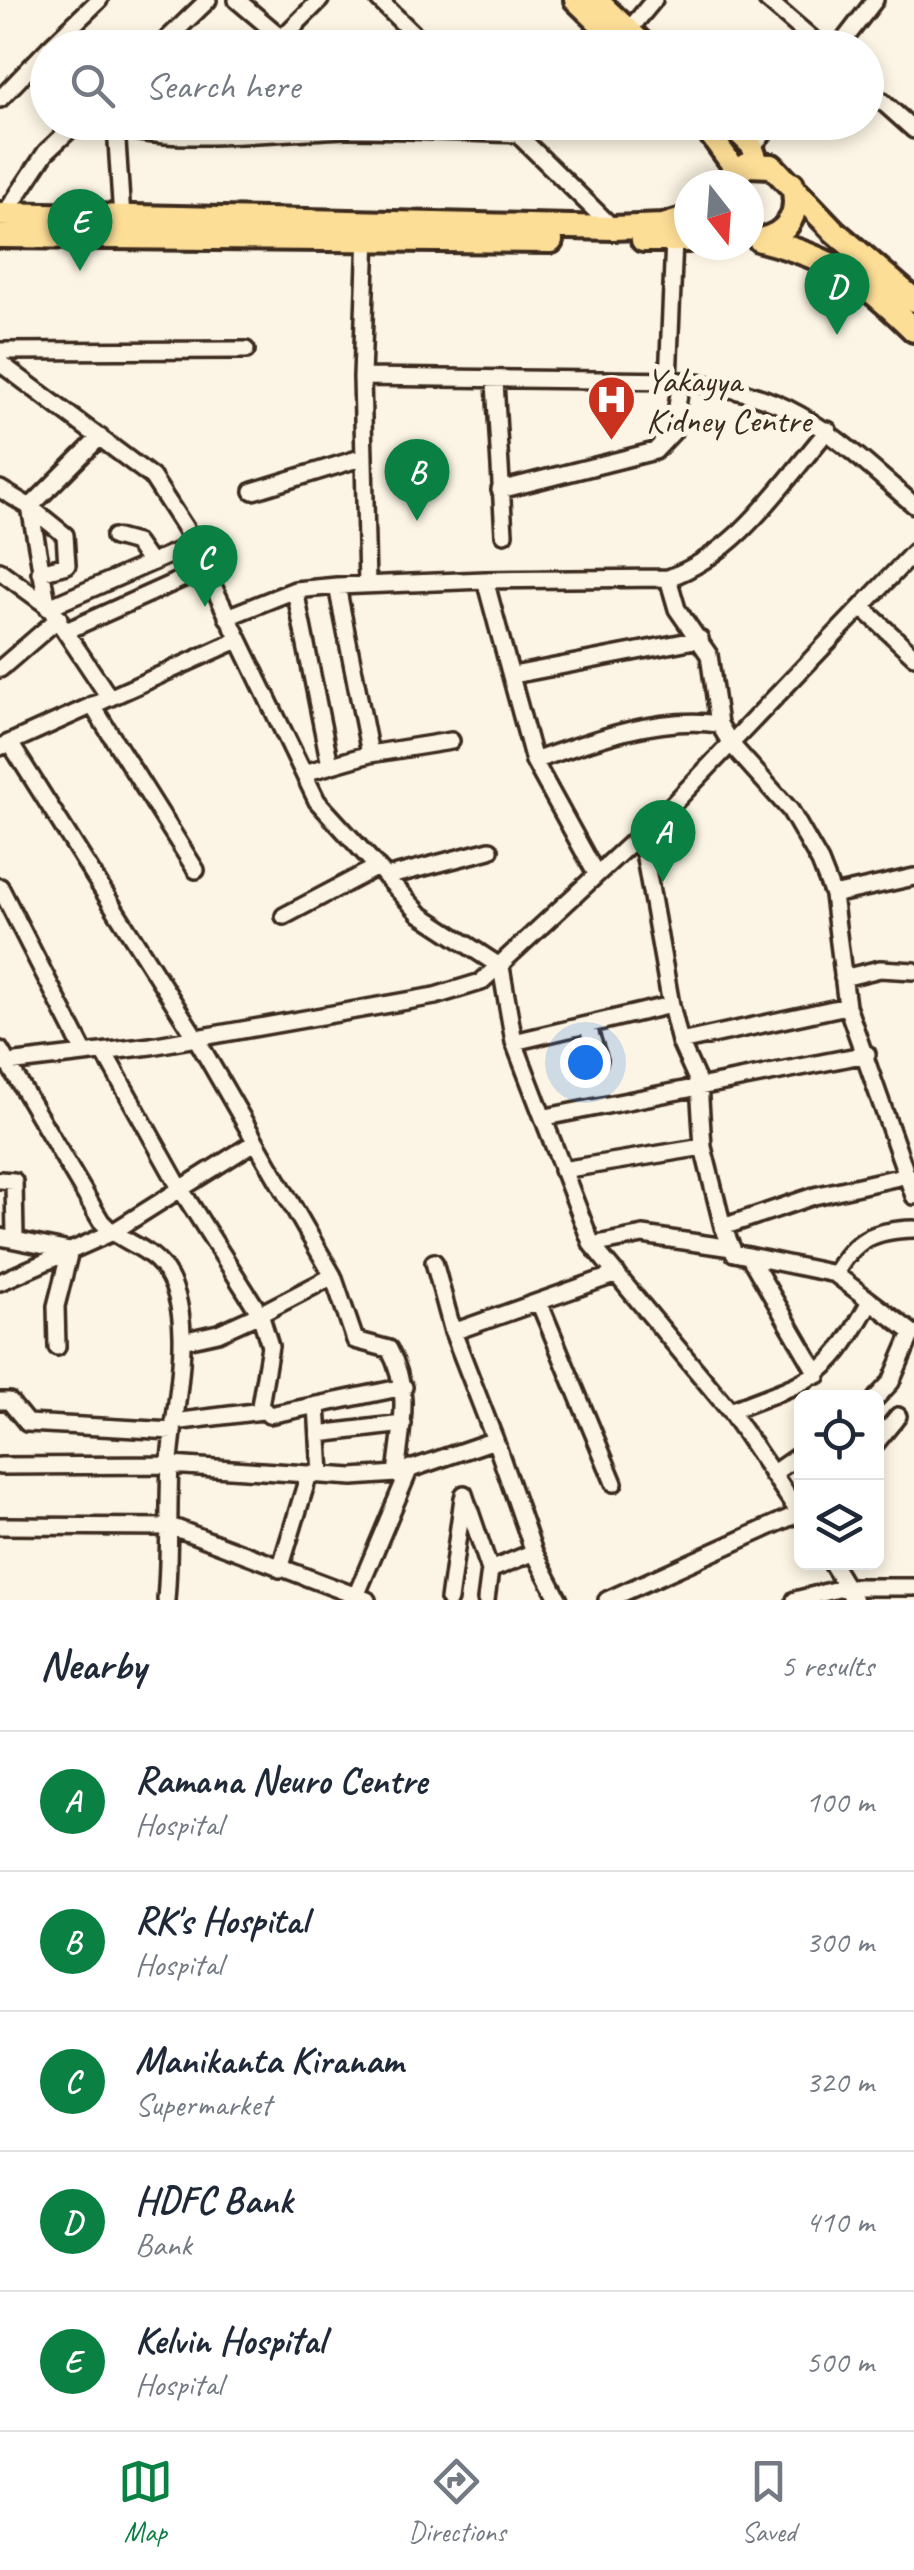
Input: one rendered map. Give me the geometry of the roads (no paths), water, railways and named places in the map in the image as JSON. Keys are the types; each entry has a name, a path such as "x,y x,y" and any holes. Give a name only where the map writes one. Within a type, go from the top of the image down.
{"highway":[{"path":"742,166 772,166 834,232 913,298"},
{"path":"764,237 784,230 791,220 796,209 792,184"},
{"path":"2,221 122,218 367,232 613,228 674,223"},
{"path":"2,221 674,240"},
{"path":"764,242 814,255 847,271 914,330"}],"main road":[{"path":"575,0 615,30"},
{"path":"597,0 620,30"},
{"path":"718,140 742,166"},
{"path":"733,140 742,166"}],"street":[{"path":"67,30 99,0"},
{"path":"177,30 208,0"},
{"path":"237,0 266,30"},
{"path":"291,30 320,0"},
{"path":"379,0 410,30"},
{"path":"633,30 654,0"},
{"path":"768,0 802,30"},
{"path":"852,30 875,0"},
{"path":"0,98 30,67"},
{"path":"884,103 914,130"},
{"path":"2,221 46,152 59,140"},
{"path":"115,140 122,218"},
{"path":"523,140 613,228"},
{"path":"742,166 762,140"},
{"path":"367,232 362,377 367,584"},
{"path":"500,490 655,451 673,432 681,260"},
{"path":"0,350 246,350"},
{"path":"0,363 152,477 192,545 317,801 420,914 500,967 514,1042 546,1116 562,1170 592,1245 730,1411 794,1504"},
{"path":"362,377 495,382 674,381 761,394 828,430 914,505"},
{"path":"495,382 504,534"},
{"path":"227,617 295,590 337,586 668,578 707,561 731,542 828,430"},
{"path":"30,507 100,437"},
{"path":"253,491 364,457"},
{"path":"0,489 56,524 65,536 67,565 40,572"},
{"path":"30,507 40,572 56,616 109,697"},
{"path":"114,537 136,544 150,562"},
{"path":"0,669 56,616 150,562 192,545"},
{"path":"166,1600 173,1527 170,1465 182,1341 172,1286 164,1268 144,1249 111,1233 3,1059 104,1052 196,1038 435,996 481,982 596,872 641,835 914,552"},
{"path":"56,616 204,569"},
{"path":"0,572 56,616"},
{"path":"668,578 678,608 700,639 716,681 719,724 730,744 790,810 833,894 847,1006 914,1196"},
{"path":"485,580 534,761 596,872"},
{"path":"337,586 370,754"},
{"path":"295,590 330,766"},
{"path":"862,607 914,656"},
{"path":"513,675 700,639"},
{"path":"0,1526 173,1527 355,1598 403,1471 404,1387 389,1349 355,1340 333,1276 196,1038 5,745 238,640"},
{"path":"92,705 196,870"},
{"path":"534,761 601,737 688,723 719,724"},
{"path":"304,773 370,754 451,741"},
{"path":"641,835 671,1005 680,1042 699,1084 703,1147 732,1248"},
{"path":"284,916 382,872 490,850"},
{"path":"833,894 914,877"},
{"path":"0,887 84,1052"},
{"path":"843,978 880,969 914,971"},
{"path":"514,1042 671,1005"},
{"path":"680,1042 847,1006"},
{"path":"587,1025 599,1060"},
{"path":"104,1052 180,1188 260,1314 270,1346 262,1411"},
{"path":"546,1116 867,1054"},
{"path":"0,1282 111,1233 256,1142"},
{"path":"562,1170 703,1147"},
{"path":"723,1227 814,1196 908,1175"},
{"path":"0,1180 14,1181 8,1237 70,1250"},
{"path":"834,1274 848,1251 866,1236 882,1230 914,1228"},
{"path":"592,1245 644,1235 732,1248 748,1256 834,1274 913,1333 883,1390"},
{"path":"56,1347 56,1306 70,1250"},
{"path":"748,1256 818,1375"},
{"path":"434,1262 453,1332 534,1552 558,1600"},
{"path":"453,1332 617,1274"},
{"path":"182,1341 218,1333 333,1276"},
{"path":"730,1411 818,1375 843,1351 870,1301"},
{"path":"539,1302 614,1484"},
{"path":"0,1401 9,1401 27,1422 174,1426 262,1411 269,1415 404,1387"},
{"path":"280,1569 315,1474 317,1404"},
{"path":"884,1433 898,1416"},
{"path":"319,1434 403,1424"},
{"path":"0,1466 170,1465 315,1474 403,1471 495,1440"},
{"path":"772,1474 794,1459"},
{"path":"449,1600 464,1494 490,1570 486,1600"},
{"path":"607,1600 625,1597 794,1517"},
{"path":"490,1570 534,1552"},
{"path":"836,1570 850,1593"},
{"path":"795,1600 914,1586"}],"place":[{"name":"Kelvin Hospital","path":"80,271"},
{"name":"HDFC Bank","path":"837,335"},
{"name":"Yakayya Kidney Centre","path":"611,442"},
{"name":"RK's Hospital","path":"417,521"},
{"name":"Manikanta Kiranam","path":"205,607"},
{"name":"Ramana Neuro Centre","path":"663,882"}]}
